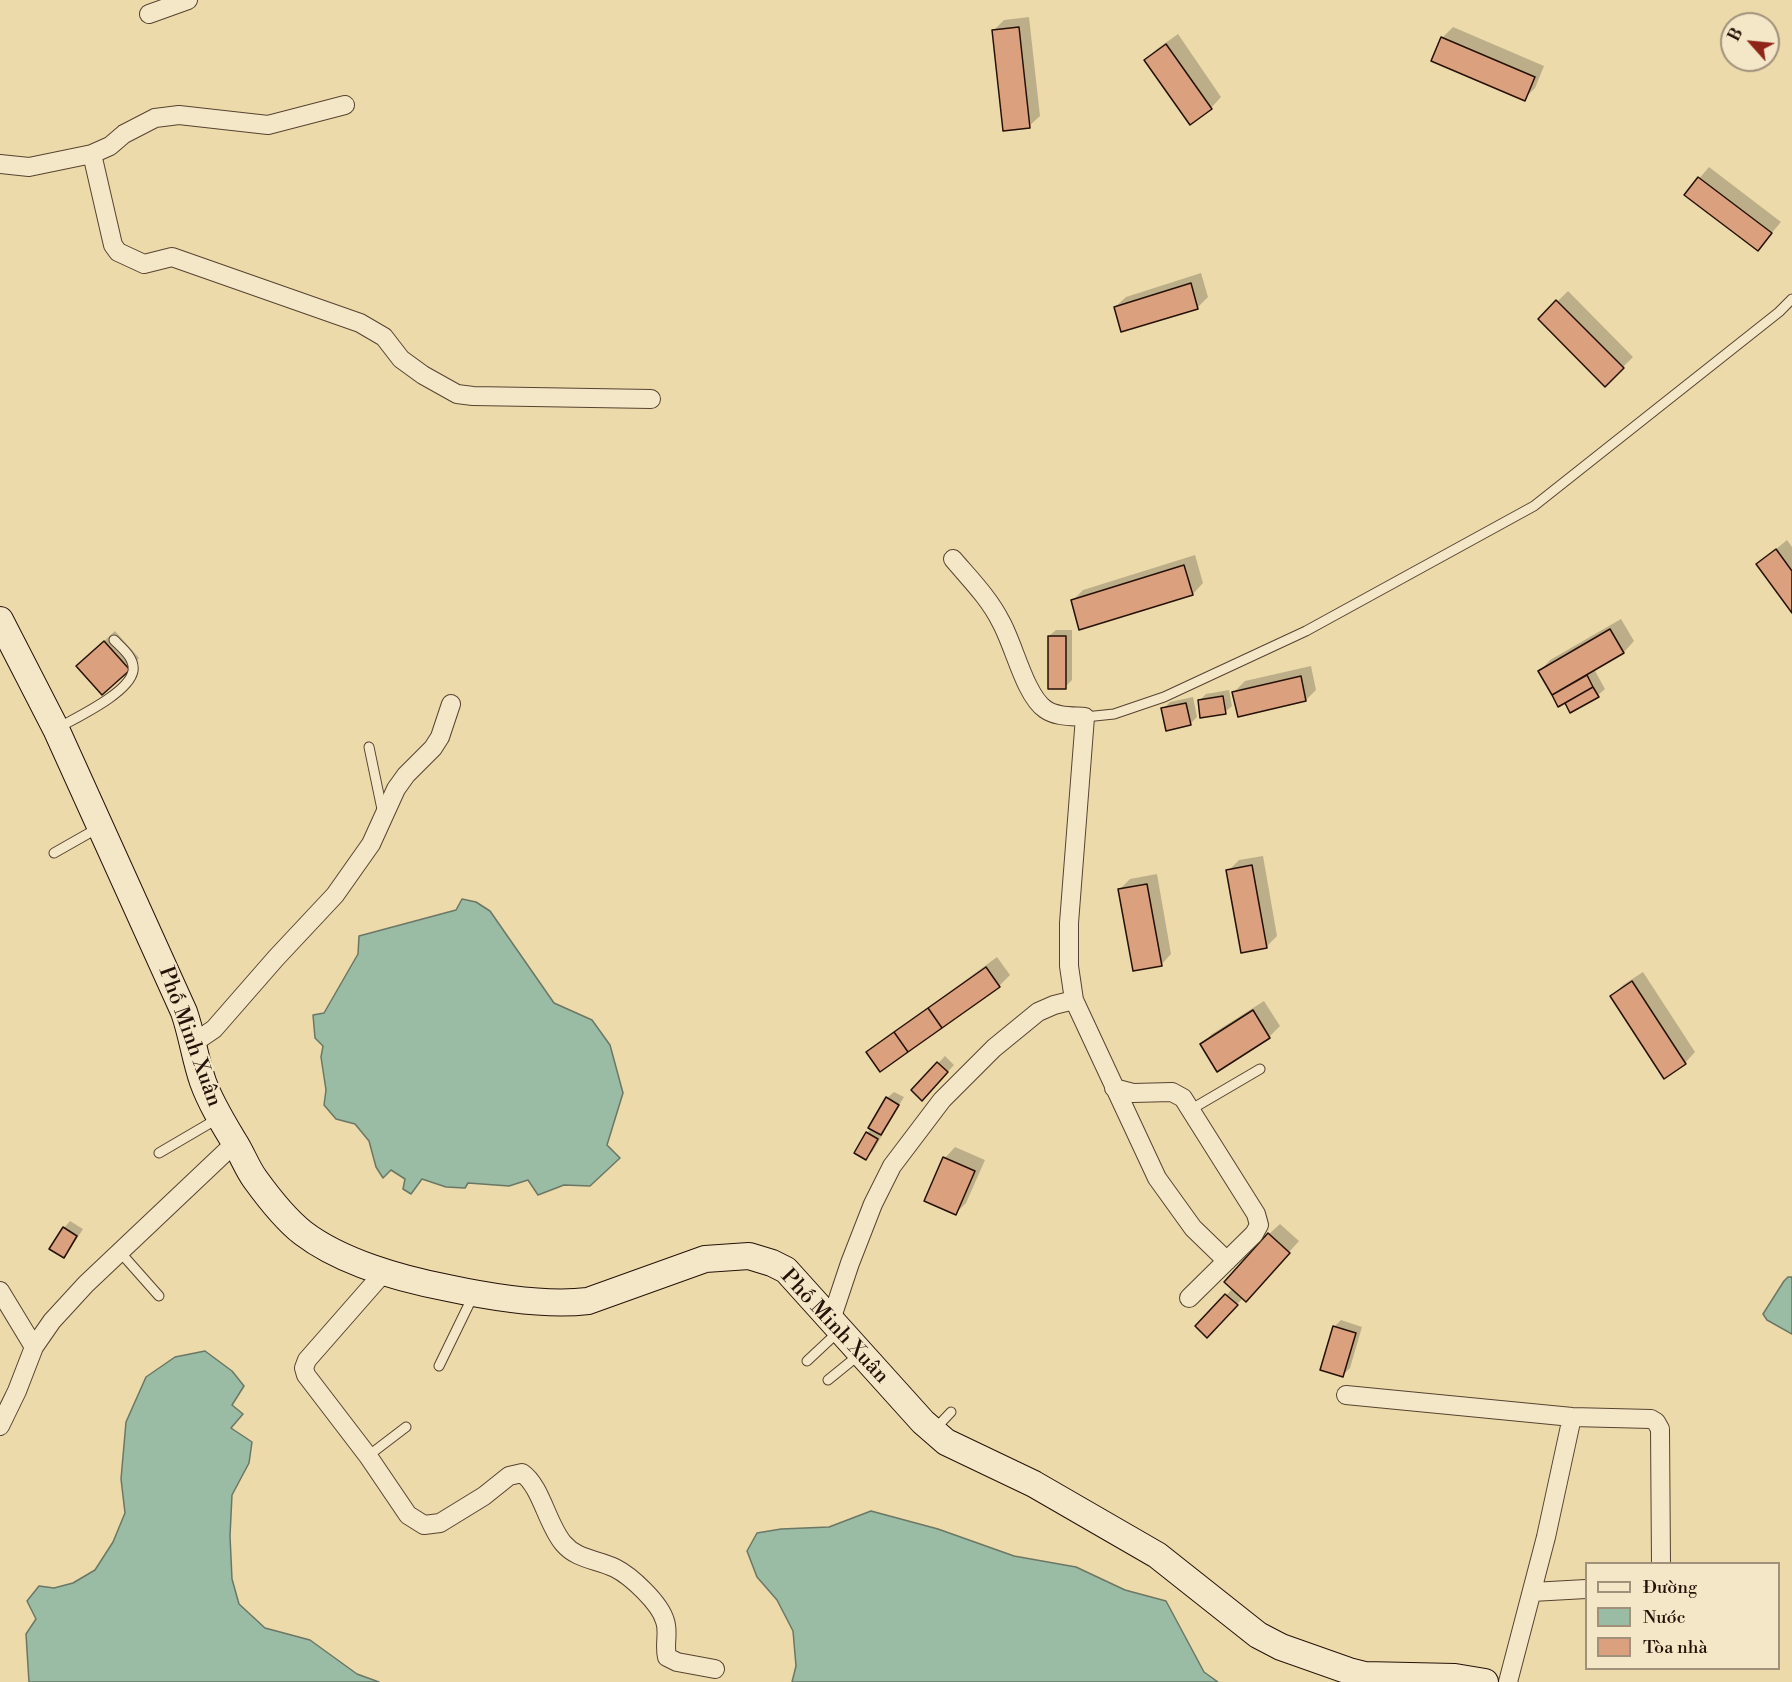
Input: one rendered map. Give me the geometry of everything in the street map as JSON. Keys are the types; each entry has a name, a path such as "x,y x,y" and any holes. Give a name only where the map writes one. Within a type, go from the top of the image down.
{"street":[{"path":"149,14 188,0"},
{"path":"0,164 29,167 92,154 110,146 124,134 155,118 179,115 268,125 345,105"},
{"path":"92,154 113,245 118,252 144,264 172,257 360,323 384,337 401,359 423,375 457,394 651,399"},
{"path":"953,559 986,597 1002,622 1034,698 1045,710 1058,715 1085,717 1069,922 1069,966 1074,1000 1157,1178 1193,1228 1227,1261"},
{"name":"Phố Minh Xuân","path":"0,620 56,729 184,1012 194,1055 219,1118 253,1177 302,1232 331,1251 427,1284 474,1293 552,1302 588,1301 705,1258 749,1256 772,1263 786,1270 860,1354 933,1432 946,1442 1034,1484 1157,1554 1258,1635 1281,1647 1365,1675 1455,1677 1485,1682"},
{"path":"192,1044 214,1029 335,895 371,844 396,789 436,742 451,704"},
{"path":"835,1325 850,1263 873,1204 892,1166 942,1100 994,1048 1038,1012 1074,1000"},
{"path":"1114,1088 1133,1093 1172,1092 1183,1098 1256,1214 1259,1225 1254,1234 1189,1298"},
{"path":"0,1426 34,1347 52,1321 86,1284 235,1143"},
{"path":"386,1271 307,1360 304,1368 306,1375 368,1456 408,1515 424,1525 441,1523 484,1496 509,1476 522,1473 532,1479 553,1526 568,1550 579,1557 616,1569 638,1585 662,1613 666,1622 667,1657 676,1662 715,1669"},
{"path":"0,1291 34,1347"},
{"path":"1346,1395 1572,1417 1651,1419 1660,1429 1660,1562"},
{"path":"1508,1682 1546,1537 1572,1417"},
{"path":"1532,1592 1585,1589"}],"lane":[{"path":"1085,717 1114,714 1164,697 1296,636 1534,506 1779,312 1792,299"},
{"path":"56,729 116,694 128,682 133,670 131,659 114,640"},
{"path":"369,747 384,816"},
{"path":"54,853 100,827"},
{"path":"1190,1110 1260,1069"},
{"path":"159,1153 219,1118"},
{"path":"120,1252 159,1296"},
{"path":"439,1366 474,1293"},
{"path":"807,1361 835,1325"},
{"path":"828,1380 860,1354"},
{"path":"933,1432 951,1412"},
{"path":"368,1456 406,1427"}],"water":[{"path":"462,899 476,902 490,911 554,1003 592,1020 610,1045 623,1093 607,1145 620,1158 590,1186 564,1185 538,1195 528,1180 509,1186 468,1183 465,1188 446,1187 422,1179 411,1194 403,1189 405,1179 391,1170 383,1178 376,1167 369,1141 355,1124 336,1119 324,1105 326,1090 321,1057 323,1046 315,1038 313,1015 324,1013 358,954 359,936 456,910"},
{"path":"1788,1277 1792,1277 1792,1334 1767,1320 1763,1314"},
{"path":"205,1351 232,1371 244,1386 232,1405 243,1414 231,1428 252,1442 249,1463 232,1495 230,1536 232,1579 239,1604 265,1628 310,1640 357,1674 379,1682 29,1682 26,1634 36,1619 27,1601 39,1586 54,1588 73,1583 95,1570 113,1542 125,1513 121,1479 126,1422 146,1377 175,1357"},
{"path":"871,1511 938,1529 1014,1556 1076,1567 1125,1590 1166,1601 1204,1672 1218,1682 792,1682 796,1666 793,1631 777,1600 757,1577 747,1551 757,1533 781,1529 829,1527"}],"building":[{"path":"1019,27 1030,128 1003,131 992,30"},
{"path":"1441,37 1535,77 1525,101 1431,61"},
{"path":"1166,44 1212,109 1190,125 1144,60"},
{"path":"1698,177 1772,233 1758,251 1684,195"},
{"path":"1191,283 1198,309 1121,332 1114,307"},
{"path":"1556,300 1624,368 1605,387 1538,319"},
{"path":"1776,549 1792,571 1792,613 1756,564"},
{"path":"1184,565 1193,595 1079,630 1071,600"},
{"path":"1610,629 1624,653 1552,695 1538,671"},
{"path":"1048,636 1066,636 1066,689 1048,689"},
{"path":"104,641 130,670 102,695 76,666"},
{"path":"1587,675 1593,687 1558,707 1552,695"},
{"path":"1301,676 1306,701 1238,717 1232,692"},
{"path":"1593,687 1599,697 1570,713 1565,703"},
{"path":"1223,696 1226,714 1200,718 1198,700"},
{"path":"1186,703 1191,725 1166,731 1161,708"},
{"path":"1252,865 1267,948 1241,953 1226,870"},
{"path":"1147,884 1162,966 1133,971 1118,889"},
{"path":"986,967 1000,987 942,1028 928,1008"},
{"path":"1632,981 1686,1064 1664,1079 1610,996"},
{"path":"928,1008 942,1028 908,1052 894,1032"},
{"path":"1253,1010 1270,1038 1217,1072 1200,1044"},
{"path":"894,1032 908,1052 880,1072 866,1052"},
{"path":"937,1062 948,1072 922,1101 911,1090"},
{"path":"886,1097 899,1105 881,1135 868,1128"},
{"path":"866,1132 878,1139 866,1160 854,1153"},
{"path":"943,1157 975,1171 956,1215 924,1201"},
{"path":"63,1227 77,1236 64,1258 49,1249"},
{"path":"1268,1233 1290,1253 1246,1302 1224,1282"},
{"path":"1225,1294 1238,1305 1207,1338 1195,1326"},
{"path":"1333,1326 1356,1333 1343,1377 1320,1370"}]}
